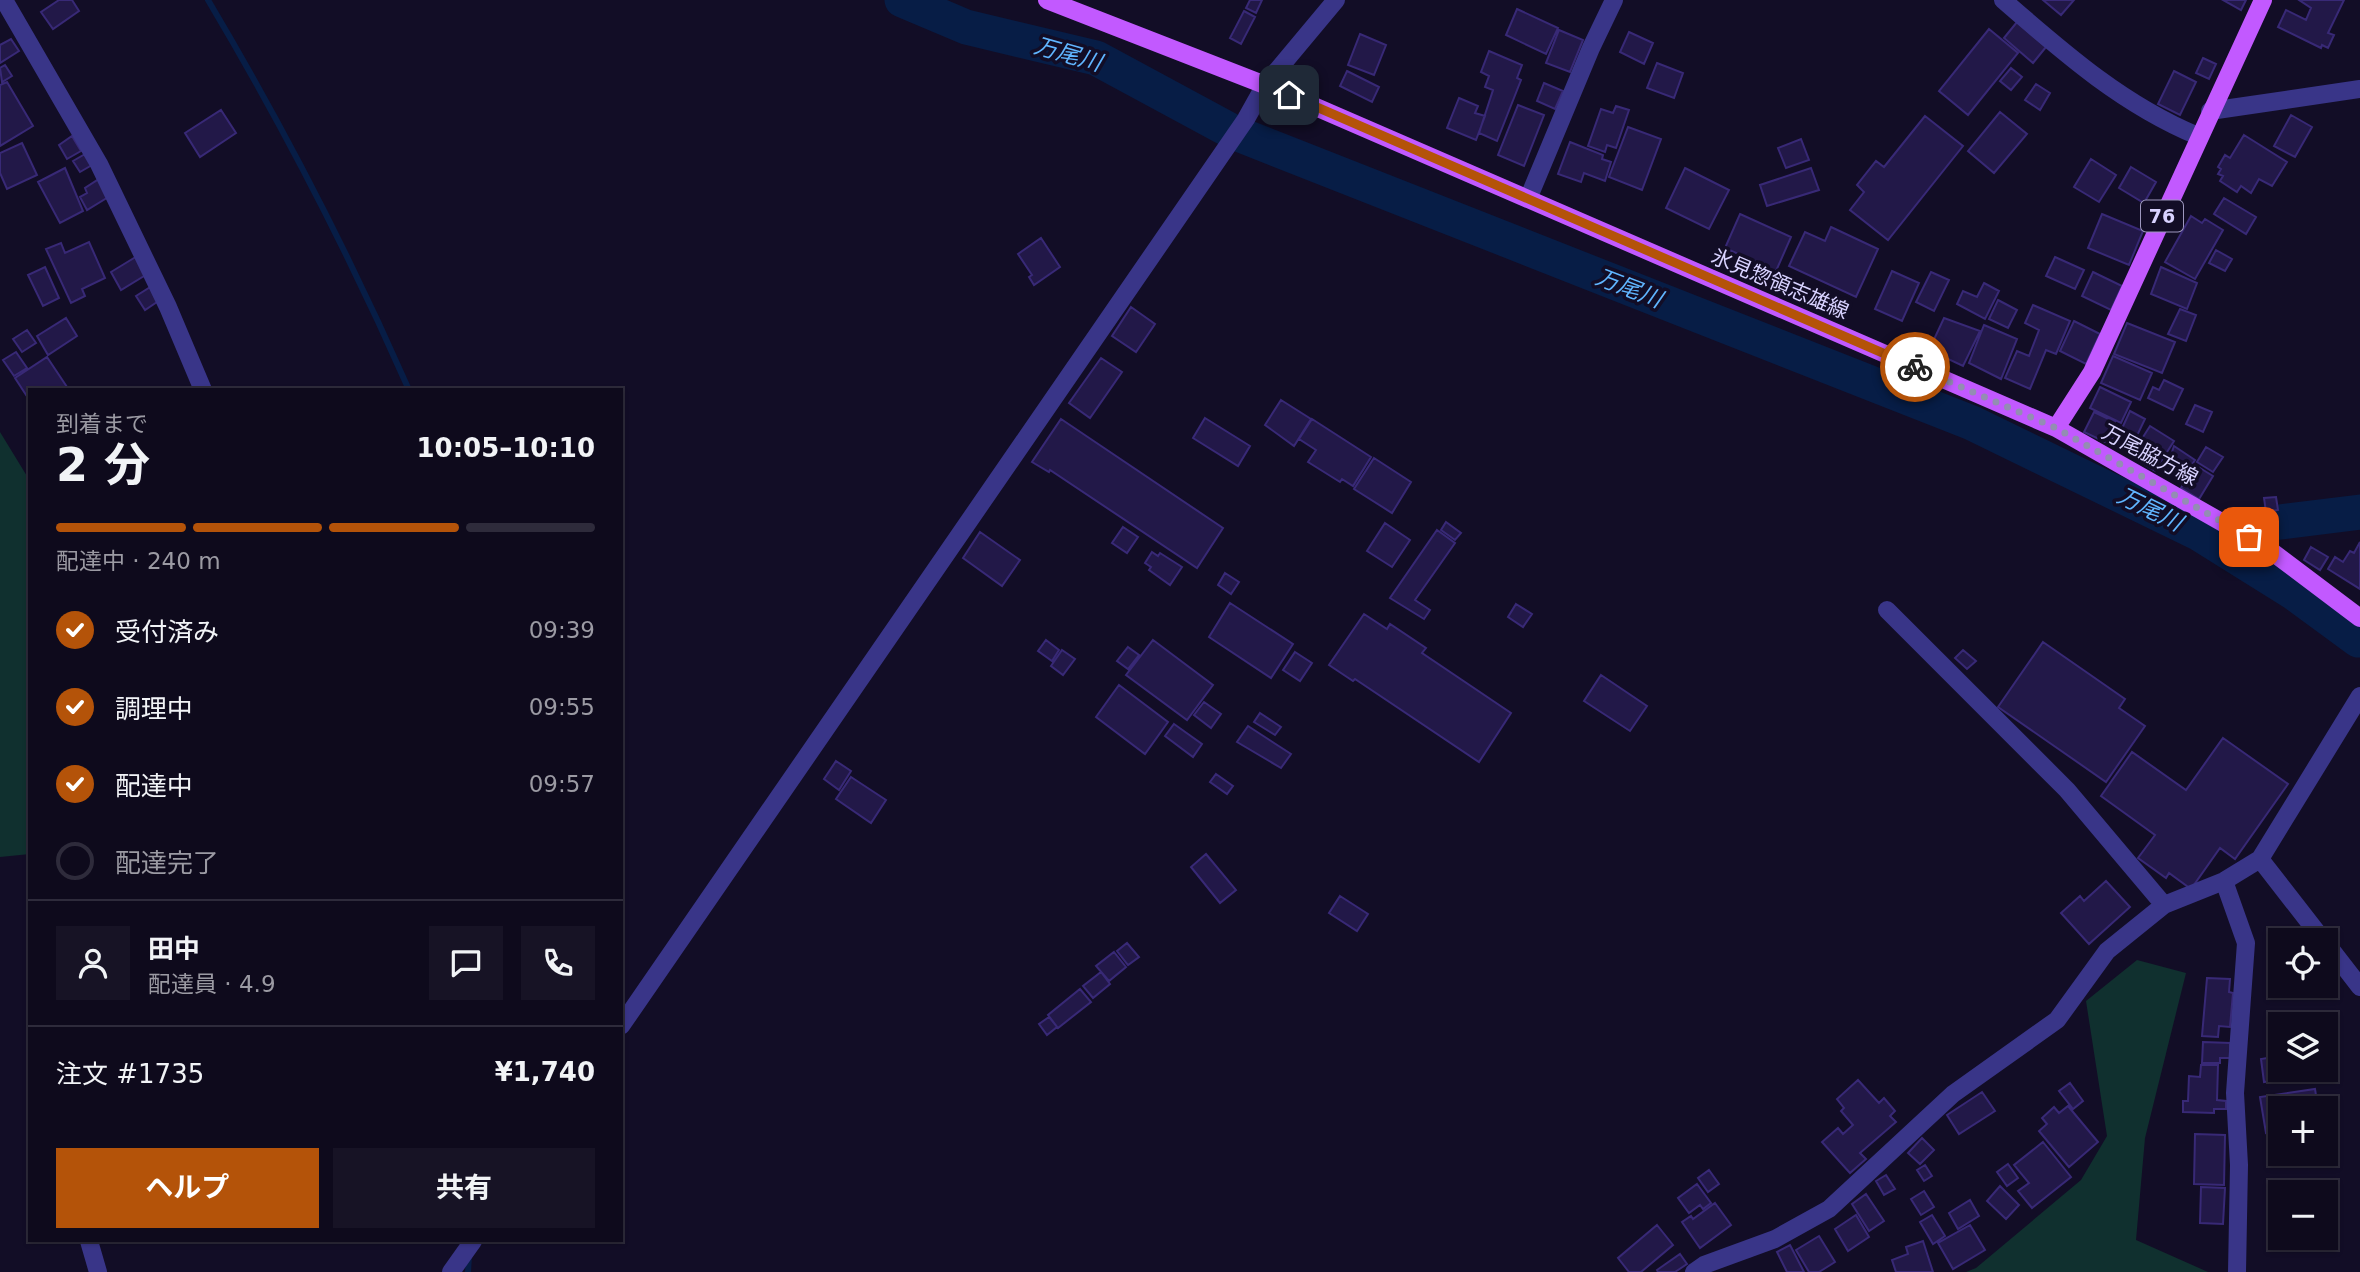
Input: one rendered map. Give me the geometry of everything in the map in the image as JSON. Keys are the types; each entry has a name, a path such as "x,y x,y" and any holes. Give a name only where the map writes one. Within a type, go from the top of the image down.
{"main road":[{"name":"氷見惣領志雄線","path":"1047,0 1265,85 2056,428"},
{"name":"76","path":"2056,428 2092,372 2198,136 2263,0"},
{"name":"万尾脇方線","path":"2056,428 2267,548 2360,618"}],"street":[{"path":"4,0 99,163 169,307 202,388"},
{"path":"623,1023 1245,119 1265,85 1336,0"},
{"path":"1528,199 1591,47 1614,0"},
{"path":"2003,0 2085,71 2163,121 2198,136"},
{"path":"2210,111 2360,89"},
{"path":"1887,610 2067,790 2164,905"},
{"path":"1694,1272 1704,1265 1775,1239 1829,1209 1953,1094 2057,1020 2107,951 2164,905 2224,881 2260,859 2360,696"},
{"path":"2260,859 2314,928"},
{"path":"2224,881 2246,943 2235,1093 2239,1165 2237,1272"},
{"path":"2338,959 2360,987"},
{"path":"89,1242 98,1272"},
{"path":"455,1267 472,1242"}],"green space":[{"path":"0,432 28,478 28,854 0,857"},
{"path":"2137,960 2186,973 2145,1138 2136,1240 2208,1272 1966,1272 1976,1268 2081,1180 2107,1136 2086,1001"}],"building":[{"path":"59,0 72,0 79,11 53,29 41,12"},
{"path":"1250,0 1262,0 1256,13 1246,8"},
{"path":"2043,0 2074,0 2061,15"},
{"path":"2223,0 2246,0 2241,10"},
{"path":"2299,0 2344,0 2328,33 2334,35 2328,48 2322,45 2321,48 2278,27 2286,10 2306,20 2311,8"},
{"path":"1517,9 1558,28 1546,54 1506,35"},
{"path":"1244,11 1255,17 1241,44 1230,38"},
{"path":"2017,22 2046,47 2033,63 2004,38"},
{"path":"1989,29 2018,53 1968,115 1939,91"},
{"path":"1559,30 1583,40 1570,72 1546,63"},
{"path":"1629,32 1653,43 1644,64 1620,52"},
{"path":"1360,34 1386,45 1374,75 1348,65"},
{"path":"11,39 19,51 0,63 0,45"},
{"path":"1489,51 1522,65 1517,78 1521,80 1497,141 1479,133 1493,90 1485,87 1489,76 1481,72"},
{"path":"2203,58 2216,64 2209,79 2196,73"},
{"path":"1657,63 1683,73 1674,98 1647,88"},
{"path":"5,65 12,76 2,82 0,68"},
{"path":"2011,68 2022,77 2011,90 2000,81"},
{"path":"1347,71 1379,87 1372,102 1340,86"},
{"path":"2174,71 2196,82 2180,115 2158,104"},
{"path":"7,82 33,126 0,146 0,85"},
{"path":"1544,83 1563,91 1555,109 1537,101"},
{"path":"2036,84 2050,93 2040,110 2025,100"},
{"path":"1459,98 1478,106 1475,113 1485,116 1476,140 1447,128"},
{"path":"1518,105 1544,115 1524,166 1498,155"},
{"path":"1616,106 1629,110 1616,148 1607,145 1605,152 1588,146 1601,109 1613,113"},
{"path":"221,110 236,133 200,157 185,133"},
{"path":"2000,112 2027,134 1994,173 1968,151"},
{"path":"2291,115 2312,127 2295,157 2274,146"},
{"path":"1925,116 1963,146 1888,240 1850,210 1864,192 1857,185 1876,161 1884,167"},
{"path":"1628,127 1661,139 1642,190 1609,177"},
{"path":"2244,135 2287,162 2272,186 2259,179 2251,193 2241,186 2237,192 2220,181 2223,176 2218,174 2221,169 2218,167 2225,155 2230,158"},
{"path":"72,136 81,151 67,159 59,145"},
{"path":"1801,139 1809,160 1786,168 1778,148"},
{"path":"1570,142 1603,155 1602,159 1611,162 1605,181 1584,173 1581,182 1558,174"},
{"path":"22,143 37,175 7,189 0,173 0,153"},
{"path":"85,154 92,165 80,172 73,161"},
{"path":"2091,159 2116,175 2099,202 2074,187"},
{"path":"2131,167 2156,182 2144,203 2119,188"},
{"path":"65,168 83,211 60,223 38,182"},
{"path":"1685,168 1729,190 1709,229 1666,208"},
{"path":"1811,168 1819,190 1767,206 1760,185"},
{"path":"99,179 110,196 87,210 80,197 87,193 85,188"},
{"path":"2224,198 2256,217 2246,234 2214,214"},
{"path":"1740,214 1791,237 1776,271 1725,248"},
{"path":"2102,214 2143,231 2129,265 2088,248"},
{"path":"2191,216 2202,223 2205,219 2223,230 2195,279 2165,262"},
{"path":"1831,227 1878,249 1856,297 1789,266 1805,232 1825,241"},
{"path":"1041,238 1060,267 1034,285 1029,277 1032,275 1018,254"},
{"path":"89,242 105,278 82,289 85,296 71,303 46,249 61,243 65,253"},
{"path":"2216,250 2232,259 2225,271 2209,263"},
{"path":"139,255 149,273 121,290 111,272"},
{"path":"2055,257 2084,270 2075,289 2046,276"},
{"path":"45,267 59,298 43,306 28,275"},
{"path":"2161,267 2197,283 2187,309 2151,294"},
{"path":"1892,271 1919,283 1902,321 1875,309"},
{"path":"1931,272 1949,280 1934,311 1916,302"},
{"path":"2093,272 2122,286 2111,310 2082,296"},
{"path":"1984,283 1999,291 1985,319 1957,304 1963,291 1977,297"},
{"path":"152,286 160,300 145,310 136,296"},
{"path":"1998,300 2017,310 2008,328 1989,319"},
{"path":"2033,305 2070,321 2056,354 2046,350 2030,389 2005,378 2017,351 2029,356 2039,330 2025,323"},
{"path":"1131,307 1155,324 1136,352 1112,336"},
{"path":"2180,309 2196,315 2186,341 2168,334"},
{"path":"66,318 77,336 48,355 37,336"},
{"path":"1944,318 1980,331 1963,366 1929,350"},
{"path":"2074,321 2100,334 2086,364 2060,351"},
{"path":"2127,323 2175,342 2162,373 2114,354"},
{"path":"1984,325 2017,339 2001,379 1969,363"},
{"path":"27,330 36,343 22,352 13,339"},
{"path":"16,352 27,368 14,376 3,360"},
{"path":"2113,356 2152,373 2140,400 2101,383"},
{"path":"47,357 68,388 28,388 28,398 15,378"},
{"path":"1101,358 1122,372 1090,418 1069,403"},
{"path":"2164,380 2183,389 2173,410 2148,398 2153,387 2159,390"},
{"path":"2100,387 2131,402 2121,423 2090,408"},
{"path":"1281,400 1311,419 1294,446 1265,425"},
{"path":"2195,405 2212,412 2203,432 2186,424"},
{"path":"2130,411 2145,419 2134,442 2119,435"},
{"path":"2094,412 2115,422 2112,428 2117,431 2113,440 2107,438 2105,442 2084,432"},
{"path":"1205,418 1250,446 1238,466 1193,438"},
{"path":"1061,419 1223,528 1197,568 1050,470 1049,472 1032,462"},
{"path":"1312,419 1371,457 1353,486 1342,479 1340,482 1308,462 1316,450 1299,439"},
{"path":"2150,426 2174,441 2155,471 2131,456"},
{"path":"2174,446 2195,460 2184,477 2167,467"},
{"path":"2206,447 2223,457 2213,472 2197,462"},
{"path":"1374,458 1411,482 1392,513 1354,489"},
{"path":"2195,465 2213,476 2199,499 2181,488"},
{"path":"2276,497 2278,510 2266,512 2264,498"},
{"path":"1446,522 1461,533 1455,540 1441,530"},
{"path":"1385,523 1410,540 1392,567 1367,551"},
{"path":"1123,527 1138,537 1127,553 1112,543"},
{"path":"1437,530 1455,543 1415,600 1430,610 1424,619 1390,598"},
{"path":"980,532 1020,560 1002,586 963,558"},
{"path":"2360,542 2360,589 2328,569 2335,557 2343,562 2350,551 2354,553"},
{"path":"2311,547 2328,557 2320,570 2304,560"},
{"path":"1152,552 1158,556 1160,553 1182,567 1170,585 1149,570 1151,567 1145,563"},
{"path":"1225,573 1239,582 1231,594 1218,585"},
{"path":"1230,603 1293,644 1271,678 1209,637"},
{"path":"1516,604 1532,614 1523,627 1508,617"},
{"path":"1364,614 1387,629 1390,624 1426,648 1422,653 1511,713 1479,762 1355,679 1353,681 1329,665"},
{"path":"1046,640 1059,650 1052,661 1038,651"},
{"path":"1153,640 1213,685 1187,720 1126,675"},
{"path":"2043,642 2125,699 2119,708 2145,726 2106,782 1998,707"},
{"path":"1128,647 1139,655 1128,669 1117,661"},
{"path":"1062,650 1075,659 1063,675 1051,666"},
{"path":"1963,650 1976,661 1967,669 1955,658"},
{"path":"1295,652 1312,663 1300,681 1283,670"},
{"path":"1601,675 1647,706 1630,731 1584,701"},
{"path":"1119,685 1168,722 1145,754 1096,717"},
{"path":"1204,702 1221,714 1211,728 1194,715"},
{"path":"1260,713 1281,727 1275,735 1254,722"},
{"path":"1174,724 1202,744 1193,757 1165,736"},
{"path":"1248,726 1291,754 1281,768 1237,742"},
{"path":"2223,738 2288,784 2235,859 2220,848 2191,889 2169,873 2166,878 2138,858 2155,835 2101,796 2132,752 2186,790"},
{"path":"836,761 851,771 839,790 824,779"},
{"path":"1216,774 1233,786 1227,794 1210,782"},
{"path":"851,777 886,800 871,823 836,799"},
{"path":"1206,854 1236,890 1220,903 1191,867"},
{"path":"2106,881 2130,907 2089,944 2061,913 2080,896 2084,901"},
{"path":"1340,896 1368,914 1357,931 1329,913"},
{"path":"1127,943 1139,957 1128,965 1117,951"},
{"path":"1114,952 1126,967 1109,981 1096,966"},
{"path":"1101,972 1110,984 1093,998 1083,986"},
{"path":"2207,978 2230,979 2229,992 2233,993 2230,1027 2219,1026 2218,1037 2202,1036"},
{"path":"1080,989 1091,1002 1058,1028 1048,1015"},
{"path":"1049,1017 1057,1027 1047,1035 1039,1024"},
{"path":"2203,1042 2230,1043 2230,1058 2220,1058 2220,1063 2202,1063"},
{"path":"2268,1058 2268,1081 2264,1082 2261,1059"},
{"path":"2201,1065 2218,1065 2217,1100 2226,1101 2226,1109 2214,1109 2214,1113 2183,1112 2183,1101 2188,1101 2189,1076 2200,1077"},
{"path":"1858,1080 1879,1103 1884,1098 1895,1111 1890,1116 1896,1122 1860,1153 1866,1159 1850,1173 1822,1142 1838,1128 1843,1134 1853,1125 1841,1111 1844,1108 1837,1099"},
{"path":"2070,1083 2083,1101 2073,1109 2059,1091"},
{"path":"2315,1089 2316,1096 2268,1096 2266,1133 2260,1097"},
{"path":"1982,1092 1995,1111 1959,1134 1947,1115"},
{"path":"2068,1106 2098,1142 2069,1167 2039,1131 2047,1124 2042,1118 2054,1107 2059,1113"},
{"path":"2195,1134 2225,1135 2224,1185 2194,1184"},
{"path":"1922,1138 1934,1150 1920,1164 1908,1153"},
{"path":"2043,1142 2071,1177 2032,1208 2018,1191 2029,1183 2014,1165"},
{"path":"2008,1164 2018,1178 2007,1186 1997,1172"},
{"path":"1925,1165 1932,1176 1924,1181 1917,1170"},
{"path":"1709,1170 1719,1184 1708,1192 1698,1178"},
{"path":"1886,1175 1895,1189 1884,1195 1876,1181"},
{"path":"1697,1184 1711,1203 1703,1209 1700,1205 1689,1213 1678,1198"},
{"path":"2000,1186 2019,1205 2006,1219 1987,1201"},
{"path":"2201,1187 2225,1188 2223,1224 2200,1223"},
{"path":"1924,1191 1934,1207 1921,1215 1911,1199"},
{"path":"1866,1194 1884,1221 1869,1231 1852,1204"},
{"path":"1970,1200 1979,1216 1958,1229 1949,1213"},
{"path":"1715,1203 1731,1225 1700,1248 1682,1222 1691,1216 1693,1219"},
{"path":"1856,1215 1869,1237 1848,1251 1835,1229"},
{"path":"1932,1215 1945,1236 1933,1244 1920,1222"},
{"path":"1657,1225 1673,1245 1641,1272 1629,1272 1618,1258"},
{"path":"1970,1225 1985,1250 1953,1269 1938,1243"},
{"path":"1819,1236 1835,1262 1819,1272 1809,1272 1796,1250"},
{"path":"1923,1241 1933,1272 1896,1272 1892,1260 1908,1254 1906,1247"},
{"path":"1790,1245 1804,1272 1787,1272 1777,1252"},
{"path":"1680,1254 1687,1264 1675,1272 1658,1272 1657,1270"}],"waterway":[{"path":"208,0 263,95 314,192 408,388"},
{"name":"万尾川","path":"902,0 966,27 1096,58 1233,132 1972,423 2198,533 2294,593 2358,640"},
{"name":"万尾川","path":"2200,532 2360,512"},
{"path":"468,1272 469,1256"}],"way so far":[{"path":"1915,367 2056,428 2094,452 2249,537"}],"route":[{"path":"1289,95 1915,367"}]}
